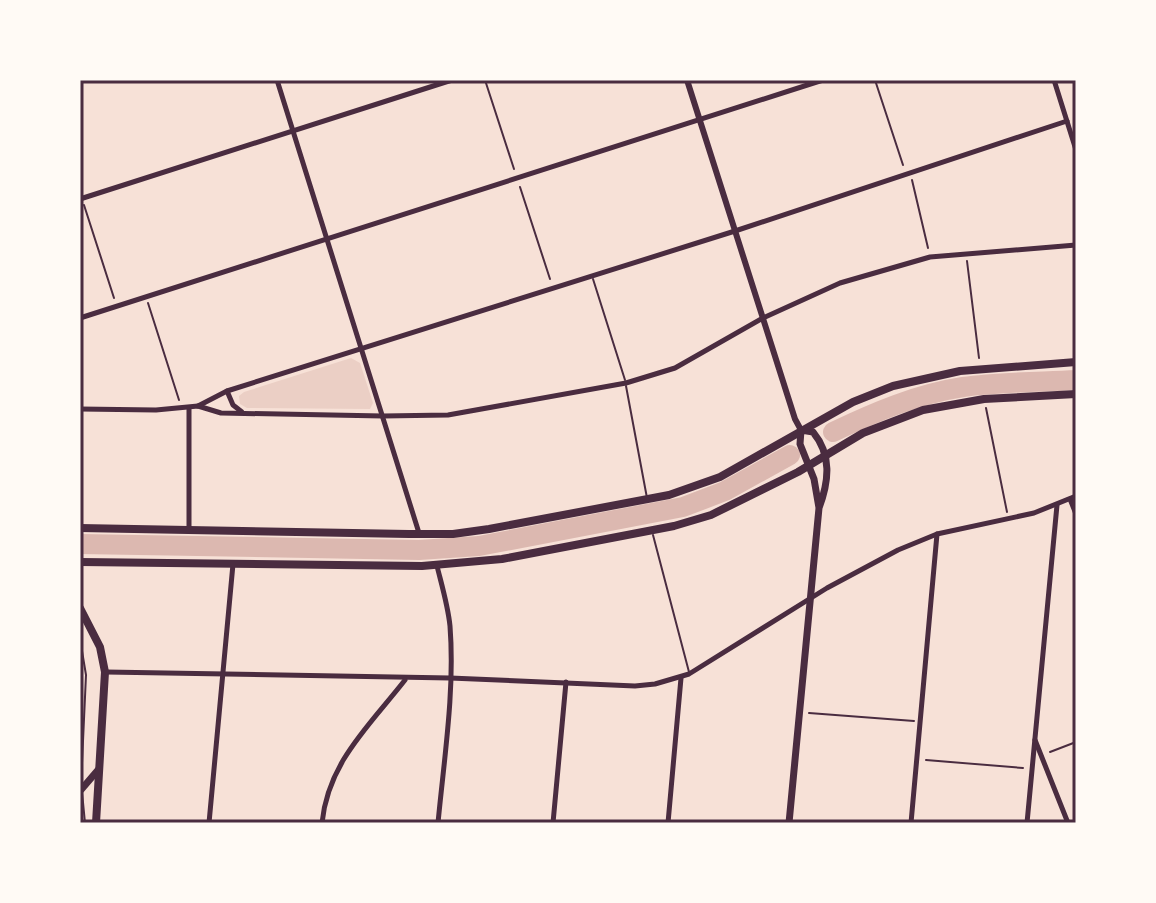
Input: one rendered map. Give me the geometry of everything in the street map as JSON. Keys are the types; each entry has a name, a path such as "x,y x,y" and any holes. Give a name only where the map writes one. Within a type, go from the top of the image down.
{"main road":[{"path":"80,528 419,534 453,534 489,529 687,490 720,477 853,402 893,386 980,368 1076,362"},
{"path":"80,562 437,566 502,559 711,515 748,499 809,464 824,449 902,417 984,399 1076,394"},
{"path":"789,823 819,508 825,488 824,449 813,432 801,430"},
{"path":"801,430 800,444 809,464 819,508"},
{"path":"80,608 100,647 105,672 96,823"},
{"path":"81,791 98,770"}],"street":[{"path":"277,80 419,534"},
{"path":"81,198 452,80"},
{"path":"687,80 801,430"},
{"path":"80,318 823,80"},
{"path":"1054,80 1076,150"},
{"path":"80,409 198,406 227,391 735,231 1067,121"},
{"path":"198,406 212,411 383,416 468,412 626,383 675,368 763,318 831,286 930,257 1076,245"},
{"path":"227,391 233,405 243,412"},
{"path":"189,408 189,530"},
{"path":"105,672 450,678 635,686 689,674 872,563 937,534 1008,518 1073,498 1076,514"},
{"path":"1027,823 1057,505"},
{"path":"911,823 937,534"},
{"path":"209,823 233,564"},
{"path":"437,566 450,623 450,678 438,823"},
{"path":"668,823 681,678"},
{"path":"322,823 329,787 341,762 406,679"},
{"path":"553,823 566,682"},
{"path":"1035,739 1068,823"}],"lane":[{"path":"592,276 626,383 648,499"},
{"path":"651,530 689,674"},
{"path":"80,639 86,675 81,791 85,823"}],"path":[{"path":"875,80 908,173 930,257"},
{"path":"81,198 117,306"},
{"path":"966,252 980,368"},
{"path":"146,297 181,408"},
{"path":"984,399 1008,518"},
{"path":"800,712 920,722"},
{"path":"1041,756 1076,742"},
{"path":"917,759 1032,768"}],"shaded area":[{"path":"351,358 360,363 373,403 370,409 247,408 240,404 239,396 244,392"}],"waterway":[{"path":"833,432 896,405 946,390 991,384 1076,380"},
{"path":"80,544 419,550 479,546 683,507 725,491 790,455"}]}
